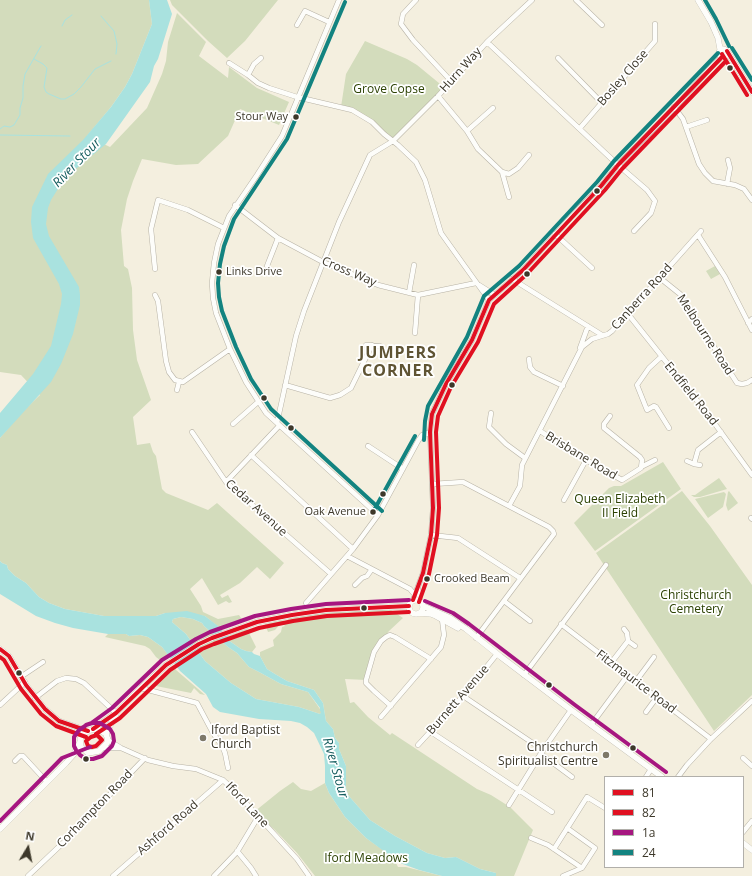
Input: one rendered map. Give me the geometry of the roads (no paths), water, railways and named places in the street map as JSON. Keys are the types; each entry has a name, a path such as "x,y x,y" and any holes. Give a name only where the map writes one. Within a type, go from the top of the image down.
{"main road":[{"path":"698,0 711,22 723,53 735,64 752,92"},
{"path":"449,620 442,619 431,614 412,613 409,606 414,597 422,604 449,620 476,638 661,776"},
{"path":"420,613 422,610 422,604"},
{"path":"0,829 74,754 80,741 90,730 116,713 166,665 199,644 257,622 292,615 326,610 409,606"},
{"path":"0,649 9,656 35,698 44,709 59,720 72,726 90,730 98,728 107,737"},
{"path":"74,754 84,751 92,753 103,748 116,713"},
{"path":"72,726 84,751"},
{"path":"744,844 752,850"}],"street":[{"path":"339,0 297,97 282,136 257,175 235,205 224,228 217,250 212,283 213,298 216,313 230,349 246,382 266,413 378,515"},
{"path":"416,0 404,14 401,24 413,40 451,81"},
{"name":"Hurn Way","path":"278,425 296,336 304,311 339,222 370,155 393,141 438,96 487,42 532,0"},
{"path":"576,0 602,24"},
{"path":"297,25 305,11 329,22"},
{"name":"Bosley Close","path":"580,128 655,40 655,24"},
{"path":"487,42 618,165 647,190 655,201 651,213 634,232"},
{"path":"414,597 423,573 431,535 433,484 430,432 432,414 446,384 472,340 489,300 523,270 601,186 618,165 723,53"},
{"path":"248,75 254,64 261,58"},
{"path":"558,58 602,103"},
{"path":"229,63 258,83 297,97 352,110 372,122 393,141 416,162 425,180 441,233 489,300"},
{"path":"438,96 467,131 478,149 502,172 509,174 518,168 529,155"},
{"path":"674,107 683,119 699,164 704,173 713,181 744,189 752,200"},
{"path":"467,131 492,108"},
{"path":"686,127 707,120"},
{"path":"727,184 730,168 728,160"},
{"path":"502,172 509,197"},
{"path":"155,269 151,229 158,200 188,210 224,228"},
{"name":"Cross Way","path":"235,205 278,238 323,262 378,285 418,296"},
{"name":"Canberra Road","path":"577,355 587,342 602,335 608,334 628,314 700,233 725,276 748,323"},
{"path":"555,234 592,268"},
{"path":"267,266 278,238"},
{"path":"409,293 414,265"},
{"name":"Melbourne Road","path":"660,278 680,294 738,383 747,383 752,380"},
{"path":"512,279 602,335"},
{"path":"415,333 418,296 476,283 495,295"},
{"path":"155,295 158,301 166,362 171,376 179,382 183,382 230,349"},
{"name":"Endfield Road","path":"628,314 751,471"},
{"path":"752,319 748,323 752,330"},
{"name":"Canberra Road","path":"509,506 520,486 520,470 525,458 540,431 577,355 588,326"},
{"path":"366,345 380,346"},
{"path":"285,385 330,398 340,395 351,388 372,345"},
{"path":"661,356 649,368 637,385 647,410 654,406 656,407 669,428"},
{"path":"529,359 530,367 534,372 562,386"},
{"path":"177,390 179,382"},
{"path":"233,424 258,402"},
{"path":"490,413 487,427 525,458"},
{"path":"610,416 603,426 640,457 642,460 642,467"},
{"path":"226,482 278,425"},
{"name":"Brisbane Road","path":"540,431 586,460 622,480 654,460"},
{"name":"Cedar Avenue","path":"192,432 226,482 331,574"},
{"path":"306,603 353,549 378,515 422,435 430,432"},
{"path":"694,464 697,453 701,447 721,432"},
{"path":"420,439 430,440"},
{"path":"368,446 403,469"},
{"path":"251,455 353,549"},
{"path":"564,500 586,460"},
{"path":"687,461 700,465"},
{"path":"433,484 463,482 553,530 554,534 476,638"},
{"path":"431,535 458,538 520,578"},
{"path":"347,556 410,589 414,597"},
{"path":"524,674 606,565"},
{"path":"355,585 362,578 367,576 372,569"},
{"path":"418,588 422,604"},
{"path":"504,601 530,621"},
{"path":"442,619 444,632"},
{"path":"382,717 441,647 444,632 449,620"},
{"name":"Fitzmaurice Road","path":"561,624 711,739"},
{"path":"611,663 628,641 627,633 624,629"},
{"path":"391,706 369,685 366,680 374,652 381,641 390,635 431,659"},
{"path":"628,641 635,646"},
{"name":"Burnett Avenue","path":"418,745 463,696 497,654"},
{"path":"636,681 654,657"},
{"path":"22,676 43,662"},
{"path":"591,725 628,675"},
{"path":"35,698 57,681 66,678 76,679 84,683 116,713"},
{"path":"0,705 25,682"},
{"path":"141,688 197,703 213,733 222,746 228,768"},
{"path":"463,696 542,752 572,777"},
{"path":"646,712 656,697"},
{"path":"679,776 711,739 752,701"},
{"path":"509,805 542,752 571,710"},
{"path":"431,732 552,812"},
{"name":"Iford Lane","path":"107,737 121,748 145,758 173,766 196,769 223,780 234,790 297,860 309,876"},
{"name":"Iford Lane","path":"103,748 121,748"},
{"path":"14,761 20,756 23,756 47,782"},
{"name":"Corhampton Road","path":"28,876 65,841 145,758"},
{"path":"743,758 752,766"},
{"path":"647,776 651,769"},
{"name":"Ashford Road","path":"113,876 223,780"},
{"path":"554,848 587,798 604,807"},
{"path":"214,876 237,851 258,817"},
{"path":"744,831 752,821"},
{"path":"563,876 582,868 595,848 567,828"},
{"path":"532,838 554,848 582,868"},
{"path":"237,851 256,876"}],"water":[{"name":"River Stour","path":"149,0 167,0 172,14 150,82 106,144 67,176 51,200 48,208 46,224 49,236 79,287 80,305 73,334 61,364 51,382 0,438 0,413 33,374 51,346 61,304 62,294 59,284 33,238 31,222 32,207 48,174 83,140 111,107 125,87 132,74 152,24"},
{"name":"River Stour","path":"0,561 7,565 8,569 15,576 26,583 39,597 49,603 65,609 104,616 156,616 165,613 187,611 205,616 228,636 228,640 241,649 260,656 267,669 287,681 314,690 323,703 326,721 333,729 335,738 339,743 339,749 346,766 346,788 348,795 370,820 395,836 427,853 445,858 456,857 480,869 496,873 496,876 442,876 400,863 366,838 345,817 329,793 325,783 324,754 314,733 307,727 300,723 291,721 259,719 220,712 213,707 206,694 180,671 162,647 148,637 140,635 129,636 126,634 108,634 73,628 55,623 36,616 0,594","holes":["181,617 193,619 202,623 228,647 237,653 249,667 281,684 308,692 320,708 320,714 299,707 256,699 231,683 205,661 186,634 172,622 173,619"]}],"waterway":[{"path":"62,26 65,20 72,15"},
{"path":"101,16 114,31 117,44 116,54"},
{"path":"0,129 4,126 10,127 14,125 20,115 25,74 41,46"},
{"path":"34,59 47,68 44,87 46,92 61,99 65,99 74,94 95,69 111,61"},
{"path":"0,135 70,136"}],"place":[{"name":"Stour Way","path":"296,117"},
{"name":"Links Drive","path":"219,272"},
{"name":"Oak Avenue","path":"373,512"},
{"name":"Crooked Beam","path":"427,579"},
{"name":"Iford Baptist Church","path":"203,738"},
{"name":"Christchurch Spiritualist Centre","path":"606,755"}],"district":[{"name":"JUMPERS CORNER","path":"398,362"}],"park label":[{"name":"Grove Copse","path":"389,90"},
{"name":"Queen Elizabeth II Field","path":"620,507"},
{"name":"Christchurch Cemetery","path":"696,603"},
{"name":"Iford Meadows","path":"366,859"}]}
